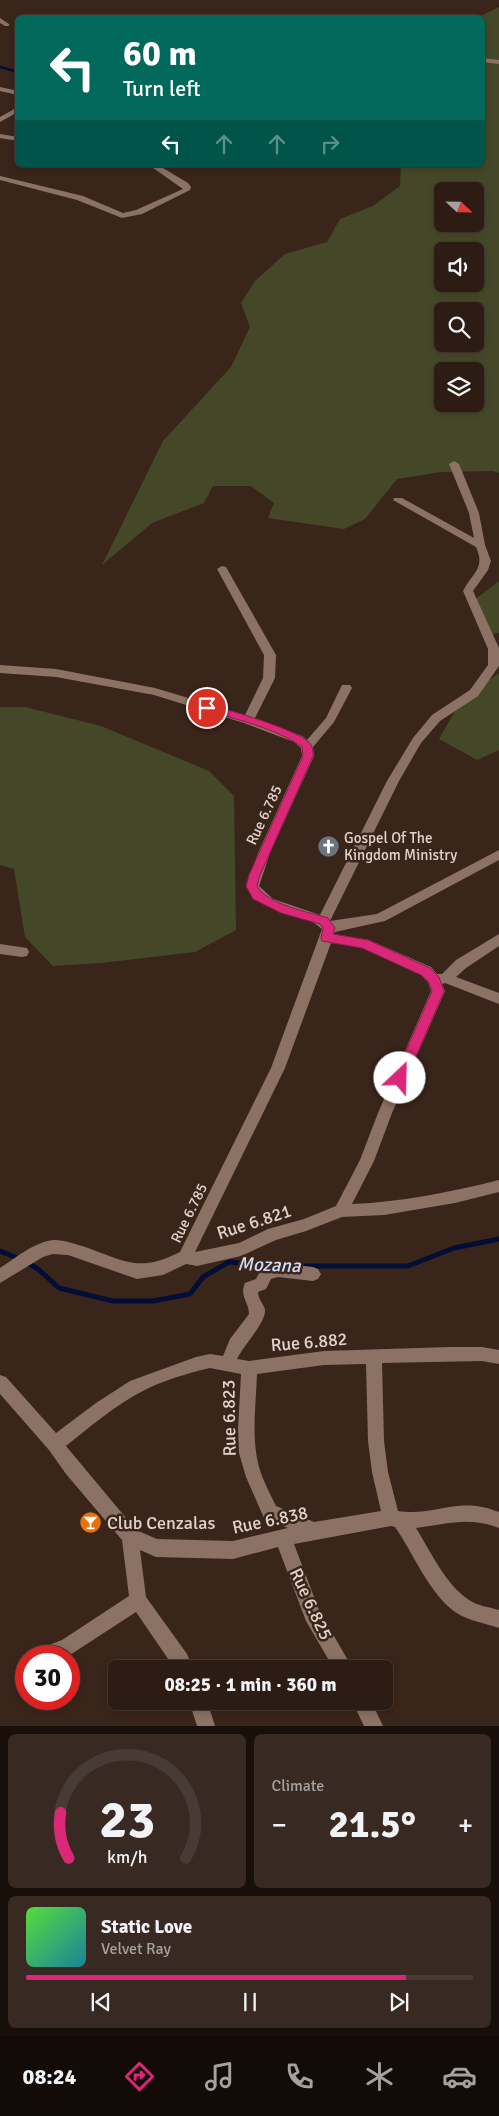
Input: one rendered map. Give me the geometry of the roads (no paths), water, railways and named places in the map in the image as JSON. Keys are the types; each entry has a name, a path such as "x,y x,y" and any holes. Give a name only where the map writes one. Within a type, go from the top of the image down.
{"street":[{"path":"0,20 7,25"},
{"path":"485,60 499,62"},
{"path":"0,89 15,92"},
{"path":"0,120 15,111"},
{"path":"0,136 15,138"},
{"path":"0,178 80,198 117,215 127,216 186,190 187,187 185,185 156,167"},
{"path":"326,929 393,781 417,741 436,718 474,693 494,665 494,649 468,591 486,565 486,555 480,545 475,514 454,464"},
{"path":"398,500 480,545"},
{"path":"222,569 270,655 269,678 248,720"},
{"path":"0,669 56,673 155,692 248,720 298,739 307,746 318,737 338,707 346,688"},
{"name":"Rue 6.785","path":"185,1257 278,1068 326,929 257,896 252,886 264,853 308,756 307,746"},
{"path":"326,929 380,918 499,854"},
{"path":"326,929 426,971 440,979 499,999"},
{"path":"341,1211 367,1161 385,1113 438,991 440,979 499,939"},
{"path":"0,950 22,952"},
{"name":"Rue 6.821","path":"0,1276 38,1252 53,1246 68,1248 137,1272 163,1268 185,1257 197,1259 241,1249 273,1234 306,1225 341,1211 393,1208 455,1197 499,1186"},
{"path":"227,1364 236,1344 258,1313 250,1296 250,1288 260,1284 266,1274 278,1270 313,1274"},
{"name":"Rue 6.882","path":"249,1368 324,1358 450,1354 482,1354 499,1357"},
{"path":"374,1357 376,1441 380,1472 396,1519 412,1535 440,1582 461,1605 499,1619"},
{"name":"Rue 6.823","path":"55,1444 102,1408 136,1386 196,1364 210,1362 249,1368 246,1425 250,1466 270,1512 314,1530"},
{"name":"Rue 6.838","path":"0,1382 55,1444 72,1468 130,1536 156,1548 233,1550 314,1530 457,1512 472,1512 499,1520"},
{"path":"130,1536 138,1600 180,1660"},
{"name":"Rue 6.825","path":"283,1538 312,1616 339,1660"},
{"path":"70,1645 138,1600"},
{"path":"201,1710 206,1726"},
{"path":"366,1710 374,1726"}],"waterway":[{"path":"0,67 15,71"},
{"name":"Mozana","path":"298,1266 408,1266 454,1248 499,1239"},
{"name":"Mozana","path":"0,1251 20,1259"},
{"name":"Mozana","path":"26,1262 38,1269 59,1288 113,1301 153,1301 190,1294 203,1277 229,1262 276,1266"}],"place":[{"name":"Gospel Of The Kingdom Ministry","path":"328,847"},
{"name":"Club Cenzalas","path":"91,1523"}]}
